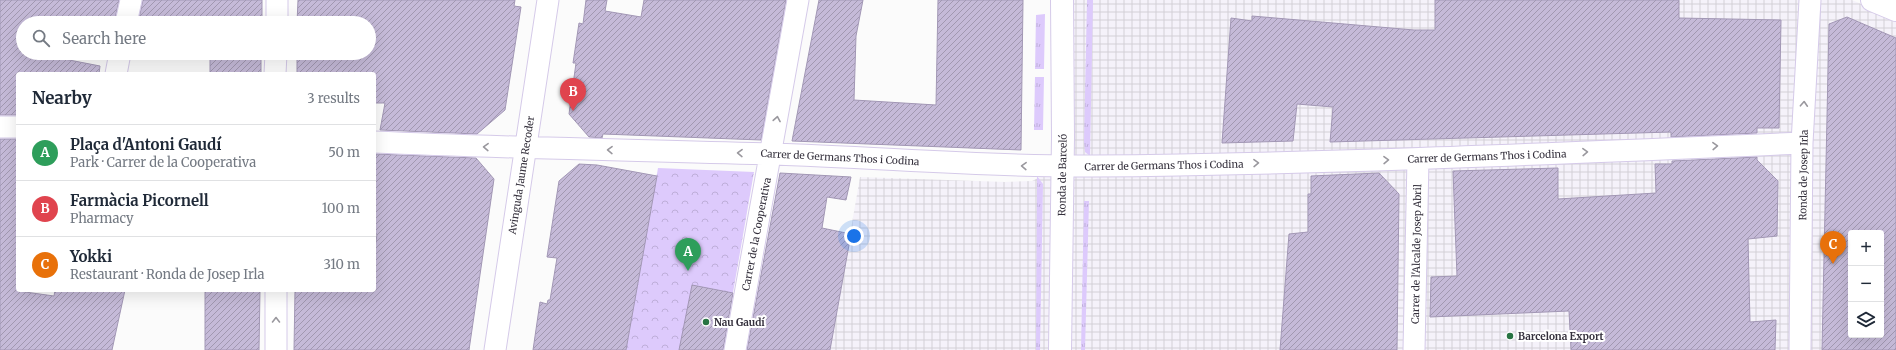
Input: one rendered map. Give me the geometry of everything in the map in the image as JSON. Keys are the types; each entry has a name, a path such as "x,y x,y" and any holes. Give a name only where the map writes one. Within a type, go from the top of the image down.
{"street":[{"path":"128,16 131,0"},
{"path":"277,0 277,16"},
{"name":"Avinguda Jaume Recoder","path":"495,350 548,0"},
{"name":"Carrer de la Cooperativa","path":"735,350 798,0"},
{"name":"Ronda de Barceló","path":"1060,350 1063,166 1062,0"},
{"name":"Ronda de Josep Irla","path":"1800,350 1802,143 1810,0"},
{"path":"1872,0 1896,10"},
{"path":"116,72 119,60"},
{"path":"275,72 276,60"},
{"path":"0,127 16,127"},
{"name":"Carrer de Germans Thos i Codina","path":"376,142 525,148 771,154 1063,166 1418,159 1802,143"},
{"name":"Carrer de l'Alcalde Josep Abril","path":"1414,350 1418,159"},
{"path":"276,292 276,350"}],"shaded area":[{"path":"1062,0 1852,0 1896,19 1896,350 830,350 860,177 1005,182 1032,181 1063,166"}],"green space":[{"path":"1087,0 1093,0 1090,156 1085,152 1084,142"},
{"path":"1045,14 1044,69 1035,69 1036,15"},
{"path":"1035,77 1044,77 1043,130 1034,130"},
{"path":"658,168 754,172 723,350 626,350"},
{"path":"1037,176 1043,184 1040,350 1036,350"},
{"path":"1084,201 1089,201 1085,350 1081,350"}],"building":[{"path":"0,0 119,0 116,16 16,16 16,60 69,60 100,66 99,72 16,72 16,115 0,115"},
{"path":"143,0 262,0 262,16 140,16"},
{"path":"298,0 515,0 514,6 521,7 505,110 477,134 380,130 385,103 376,103 376,72 297,72 297,60 376,60 376,16 297,16"},
{"path":"586,0 607,0 605,11 641,17 644,0 786,0 761,140 603,134 602,138 589,137 569,114 576,63 573,63 579,23 583,24"},
{"path":"819,0 863,0 856,36 854,100 936,105 938,0 1023,0 1021,150 792,141"},
{"path":"1435,0 1679,0 1679,18 1781,20 1779,128 1757,128 1757,133 1671,137 1671,132 1330,142 1333,107 1297,104 1293,141 1222,143 1231,18 1252,21 1252,16 1414,30 1435,30"},
{"path":"1847,17 1896,38 1896,350 1822,350 1829,24"},
{"path":"210,60 261,60 261,72 210,72"},
{"path":"0,139 16,139 16,292 54,296 55,292 125,292 112,350 0,350"},
{"path":"376,154 476,158 494,179 469,350 294,350 295,292 376,292"},
{"path":"1757,157 1757,160 1778,181 1777,236 1748,239 1750,322 1776,320 1775,350 1571,350 1569,311 1430,317 1431,277 1457,276 1453,171 1558,168 1558,199 1656,193 1655,164 1672,164 1672,161"},
{"path":"579,164 597,165 657,176 626,350 533,350 540,302 547,304 548,300 550,300 557,258 547,257 559,181"},
{"path":"780,173 851,177 846,200 827,197 822,228 851,234 830,350 747,350"},
{"path":"1379,173 1399,194 1397,350 1280,350 1289,234 1308,232 1308,194 1311,194 1311,176"},
{"name":"Nau Gaudí","path":"692,285 733,293 723,350 679,350"},
{"path":"205,292 260,292 259,350 205,350"}],"place":[{"name":"Farmàcia Picornell","path":"573,111"},
{"name":"Yokki","path":"1833,264"},
{"name":"Plaça d'Antoni Gaudí","path":"688,271"},
{"name":"Nau Gaudí","path":"706,322"},
{"name":"Barcelona Export","path":"1510,336"}]}
